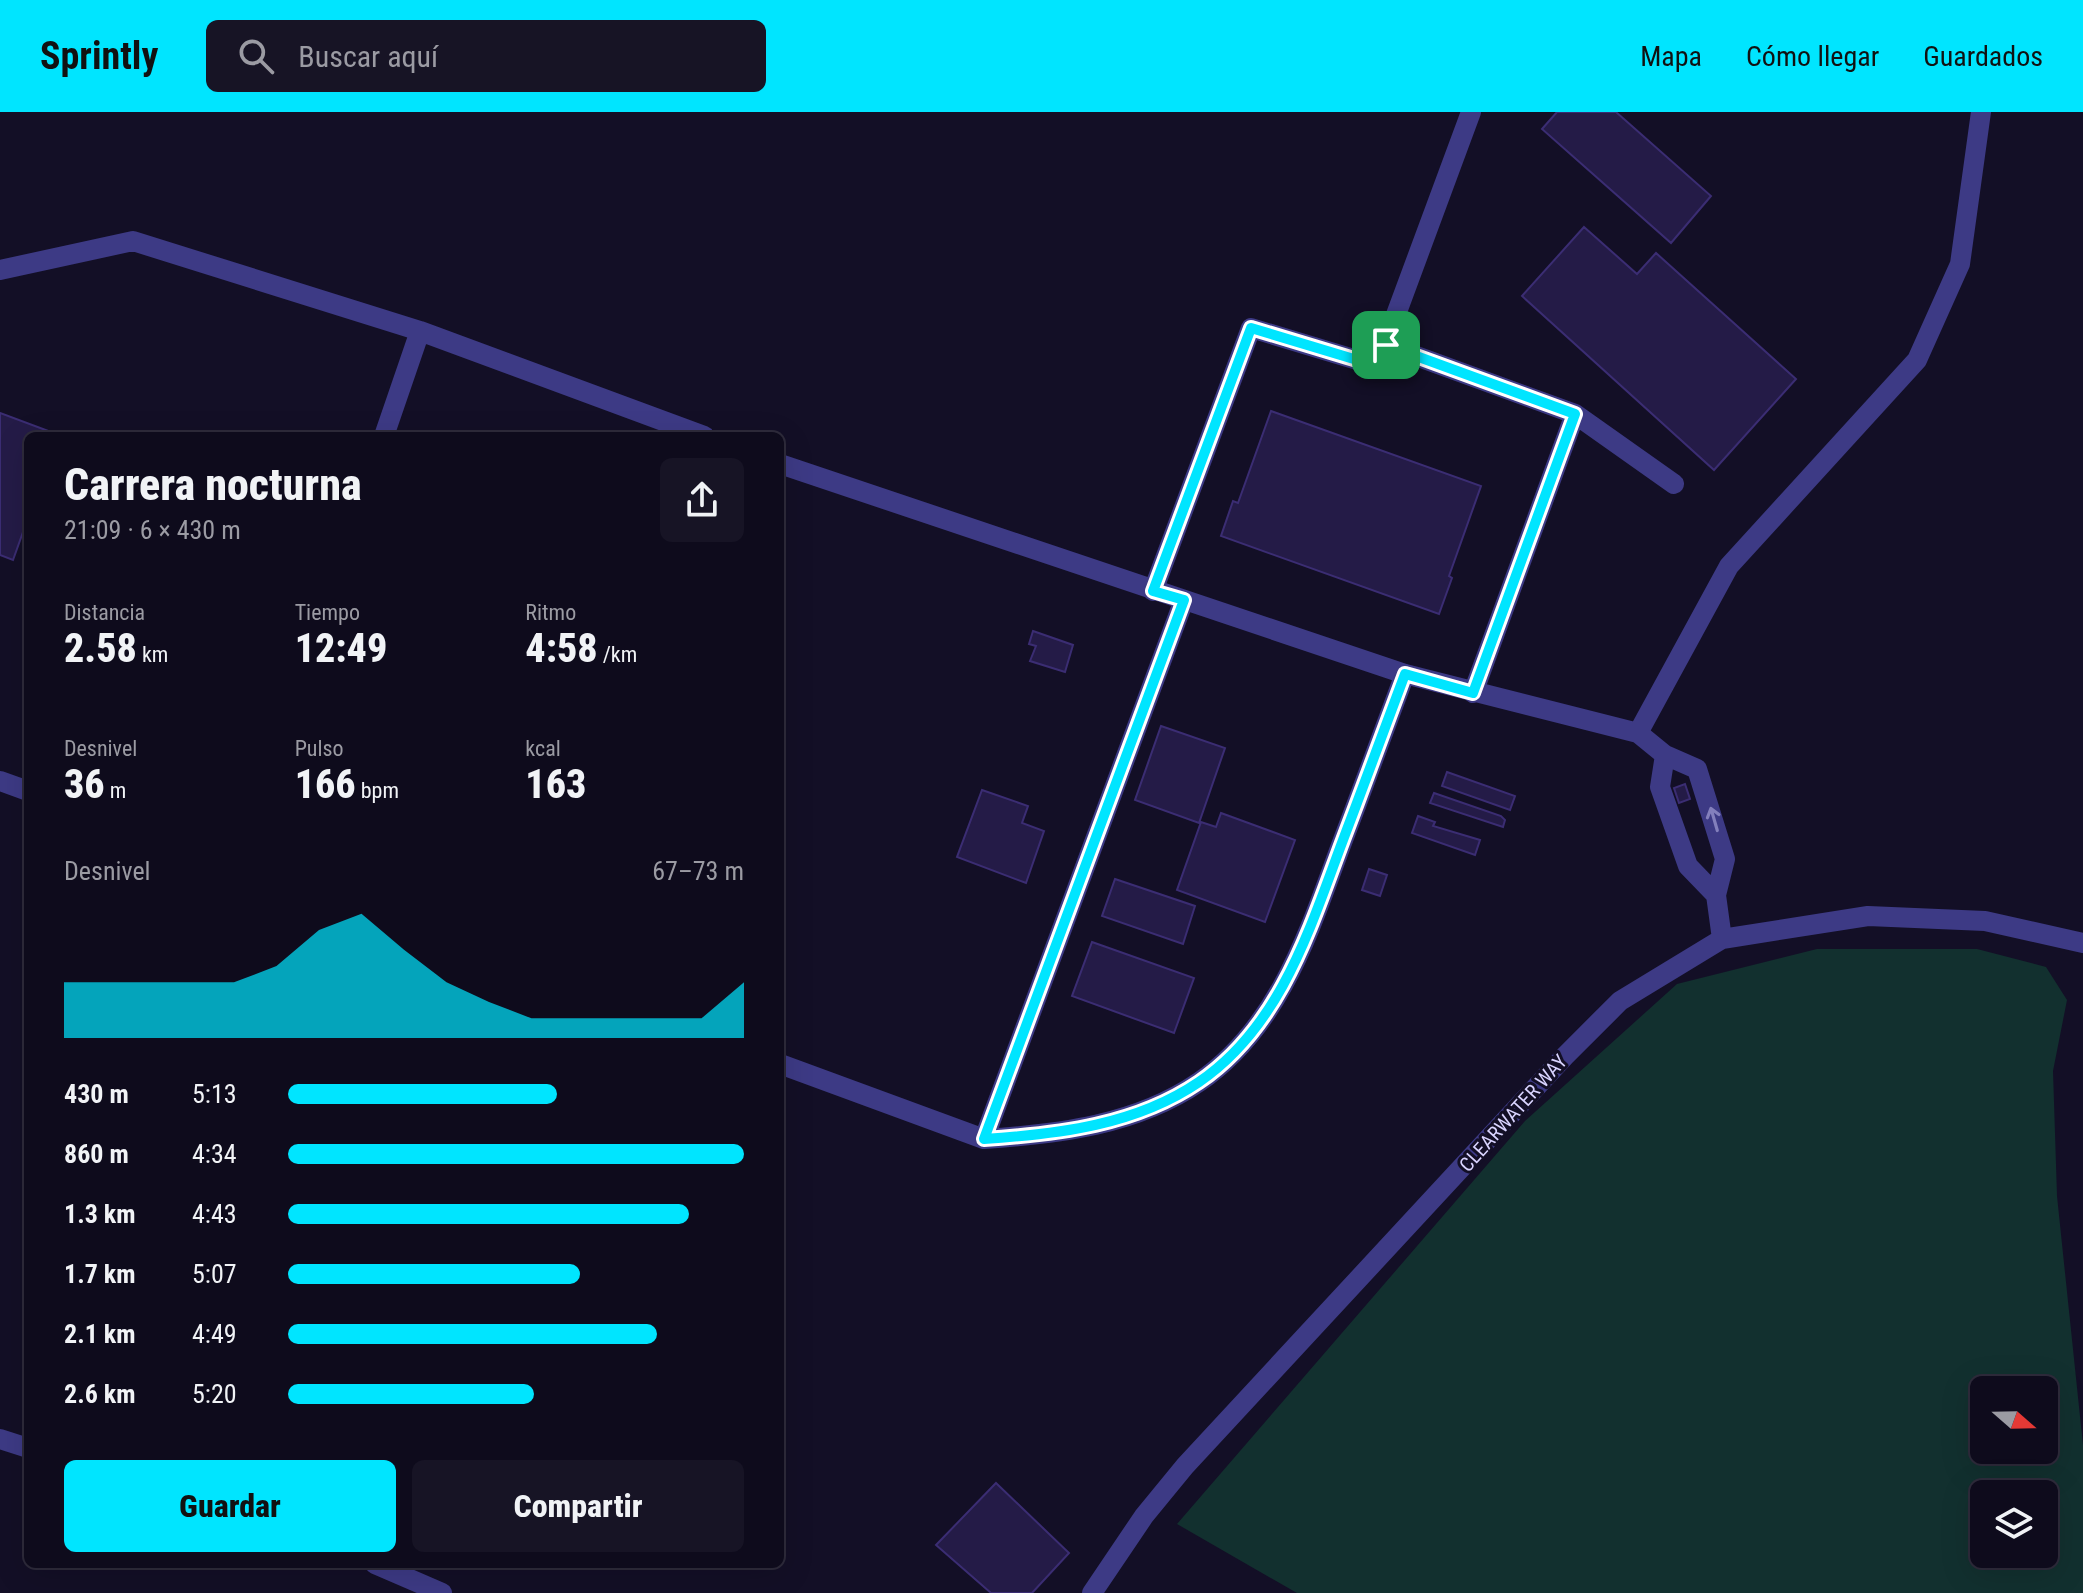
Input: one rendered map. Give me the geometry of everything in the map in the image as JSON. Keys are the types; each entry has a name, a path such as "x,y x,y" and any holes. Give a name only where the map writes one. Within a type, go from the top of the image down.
{"lane":[{"path":"1153,591 1251,328 1377,366 1471,112"},
{"path":"1638,733 1729,566 1917,360 1960,264 1981,112"},
{"path":"0,270 133,241 420,331 693,432"},
{"path":"385,432 420,331"},
{"path":"1386,345 1575,414 1674,484"},
{"path":"1473,693 1575,414"},
{"path":"784,472 1405,674 1638,733 1665,755 1697,769 1725,859 1716,895 1722,939"},
{"path":"984,1139 1184,600"},
{"path":"784,1065 984,1139 1048,1135 1110,1122 1174,1097 1199,1082 1240,1046 1297,963 1405,674"},
{"path":"1665,755 1660,787 1679,843 1688,866 1716,895"},
{"path":"0,781 24,790"},
{"name":"CLEARWATER WAY","path":"1092,1593 1144,1516 1185,1466 1565,1056 1620,1001 1722,939 1868,916 1985,921 2083,943"},
{"path":"0,1439 24,1447"},
{"path":"384,1568 442,1593"}],"green space":[{"path":"1817,949 1977,949 2046,967 2067,1000 2053,1071 2057,1196 2083,1445 2083,1593 1297,1593 1177,1524 1525,1121 1677,984"}],"building":[{"path":"1557,112 1616,112 1711,196 1671,243 1542,129"},
{"path":"1584,227 1637,274 1656,253 1796,379 1714,470 1522,296"},
{"path":"1271,411 1481,486 1439,614 1221,536 1233,501 1238,503"},
{"path":"0,413 51,432 24,432 24,529 13,560 0,555"},
{"path":"1033,631 1073,645 1065,672 1030,661 1036,646 1029,644"},
{"path":"1161,726 1225,748 1199,823 1135,800"},
{"path":"1447,772 1515,796 1510,810 1442,786"},
{"path":"1685,784 1690,799 1679,803 1674,788"},
{"path":"982,790 1028,806 1022,823 1044,831 1026,883 957,857"},
{"path":"1434,793 1501,816 1505,820 1503,827 1430,803"},
{"path":"1221,813 1295,840 1265,922 1177,890 1201,822 1216,827"},
{"path":"1418,816 1435,822 1433,826 1480,840 1475,855 1412,833"},
{"path":"1369,869 1387,875 1380,896 1362,890"},
{"path":"1115,879 1195,906 1183,944 1102,916"},
{"path":"1092,942 1194,978 1174,1033 1072,996"},
{"path":"996,1483 1069,1553 1032,1593 991,1593 936,1545"}],"route":[{"path":"1251,328 1377,366 1386,345 1575,414 1473,693 1405,674 1297,963 1257,1024 1221,1065 1174,1097 1110,1122 1048,1135 984,1139 1184,600 1153,591 1251,328"}]}
